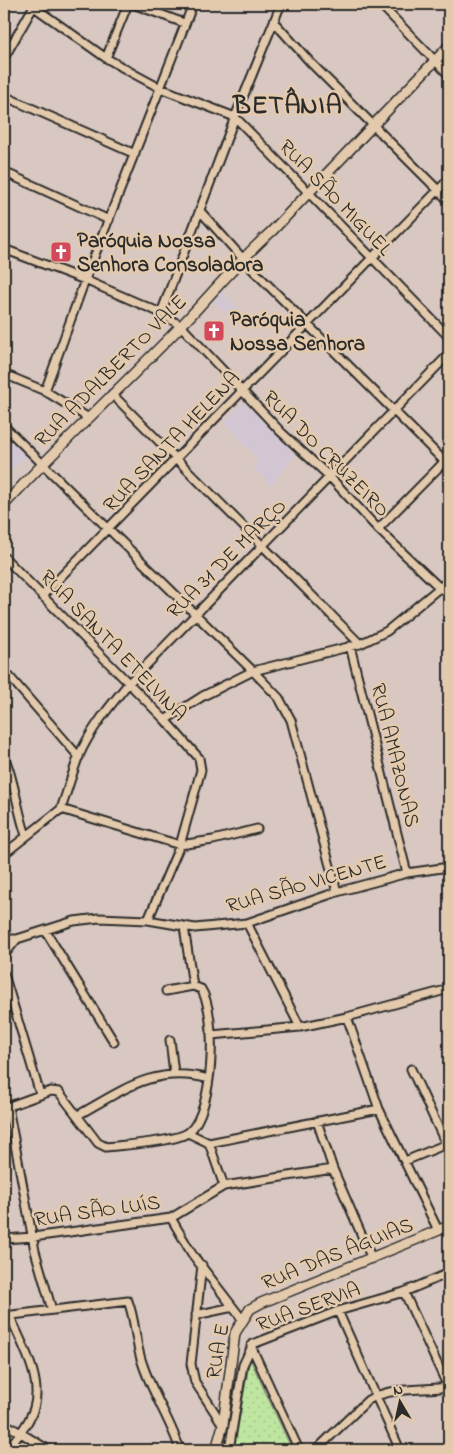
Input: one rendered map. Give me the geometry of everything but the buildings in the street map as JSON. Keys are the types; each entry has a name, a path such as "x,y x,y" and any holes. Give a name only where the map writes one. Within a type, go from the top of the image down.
{"street":[{"path":"106,58 128,4"},
{"path":"133,4 184,23"},
{"path":"45,391 85,280 110,220 192,4"},
{"path":"161,313 201,212 235,117 281,4"},
{"path":"380,4 449,75"},
{"path":"4,58 34,5"},
{"name":"RUA SÃO MIGUEL","path":"34,5 106,58 160,88 235,117 370,258 449,337"},
{"path":"274,22 311,63 449,201"},
{"name":"RUA ADALBERTO VALE","path":"4,504 87,417 181,326 242,257 272,231 449,46"},
{"path":"4,96 135,154"},
{"path":"4,172 110,220"},
{"name":"RUA SANTA HELENA","path":"42,596 110,529 308,325 370,258 449,179"},
{"path":"201,212 308,325 447,464 378,529"},
{"name":"RUA DO CRUZEIRO","path":"4,249 85,280 161,313 181,326 242,393 330,477 378,529 441,589"},
{"name":"RUA 31 DE MARÇO","path":"61,809 79,757 96,724 128,684 449,354"},
{"path":"4,374 45,391 87,417"},
{"path":"112,394 360,644"},
{"path":"4,426 280,698 291,720 337,892"},
{"name":"RUA SANTA ETELVINA","path":"4,557 165,720 198,758 201,770 180,845"},
{"path":"165,720 203,696 253,671 360,644 387,631 441,589 449,580"},
{"name":"RUA AMAZONAS","path":"350,646 407,873"},
{"path":"9,676 79,757"},
{"path":"4,756 26,835"},
{"path":"4,854 61,809 180,845 214,840 257,829"},
{"path":"148,920 180,845"},
{"name":"RUA SÃO VICENTE","path":"4,939 17,939 74,921 99,918 148,920 184,927 248,923 337,892 407,873 449,867"},
{"path":"248,923 300,1027"},
{"path":"184,927 193,986"},
{"path":"45,930 114,1042"},
{"path":"4,955 17,939"},
{"path":"4,974 40,1094"},
{"path":"52,1310 35,1251 34,1237 6,1108 40,1094 51,1091 59,1092 98,1143 106,1148 172,1138 188,1133 202,1111 209,1079 211,1035 203,992 198,987 193,986 166,991"},
{"path":"211,1035 300,1027 347,1017 449,989"},
{"path":"347,1017 379,1109 438,1230"},
{"path":"170,1040 174,1073"},
{"path":"405,1161 447,1143 411,1069"},
{"path":"78,1115 132,1086 155,1077 174,1073 209,1079"},
{"path":"188,1133 209,1143 379,1109"},
{"path":"317,1121 333,1169 372,1259"},
{"path":"209,1143 224,1186"},
{"name":"RUA SÃO LUÍS","path":"4,1239 34,1237 171,1218 224,1186 333,1169"},
{"name":"RUA E","path":"171,1218 192,1254 242,1319 235,1333 223,1425 216,1450"},
{"name":"RUA DAS ÁGUIAS","path":"242,1319 250,1309 261,1303 449,1226"},
{"path":"202,1265 191,1364 193,1375 223,1425"},
{"name":"RUA SERVIA","path":"229,1450 243,1365 251,1346 256,1342 338,1311 404,1292 449,1273"},
{"path":"316,1450 368,1400 376,1396 396,1390 449,1388 404,1292"},
{"path":"7,1450 20,1434 34,1409 36,1395 32,1371 7,1316 125,1300 129,1302 142,1363 155,1396 175,1434 180,1450"},
{"path":"196,1315 233,1307"},
{"path":"338,1311 400,1450"},
{"path":"251,1346 299,1450"},
{"path":"4,1423 49,1450"}],"shaded area":[{"path":"221,291 248,317 239,326 212,300"},
{"path":"243,402 296,454 271,486 254,468 258,460 224,422"},
{"path":"4,434 27,456 4,477"}],"green space":[{"path":"250,1359 292,1450 234,1450"}],"place":[{"name":"Paróquia Nossa Senhora Consoladora","path":"61,252"},
{"name":"Paróquia Nossa Senhora","path":"214,331"}],"district":[{"name":"BETÂNIA","path":"288,104"}]}
